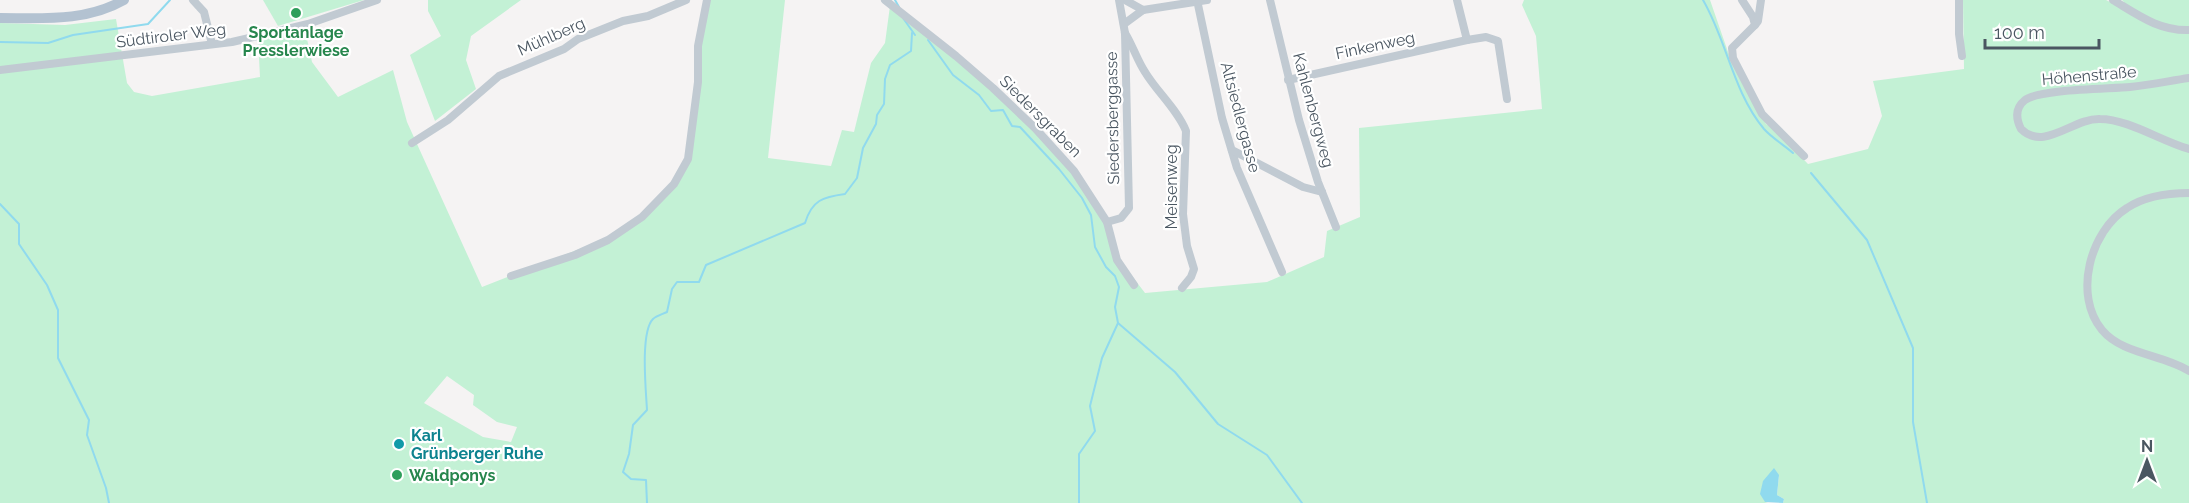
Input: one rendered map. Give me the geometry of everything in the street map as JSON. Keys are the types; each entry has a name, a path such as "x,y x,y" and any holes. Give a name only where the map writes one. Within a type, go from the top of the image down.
{"main road":[{"path":"0,18 73,17 100,11 124,0"}],"street":[{"path":"193,0 204,12 212,44"},
{"name":"Südtiroler Weg","path":"0,70 255,38 297,27 377,0"},
{"name":"Mühlberg","path":"412,143 447,120 499,76 564,50 578,39 614,24 648,16 686,0"},
{"path":"511,276 575,255 608,240 642,218 679,178 688,159 698,82 698,46 707,0"},
{"name":"Siedersgraben","path":"885,0 963,62 1035,128 1074,171 1107,222 1117,260 1134,285"},
{"name":"Siedersberggasse","path":"1107,222 1121,218 1129,208 1125,29 1119,0"},
{"path":"1125,0 1143,10"},
{"path":"1125,29 1143,10 1207,0"},
{"name":"Kahlenbergweg","path":"1270,0 1288,80 1310,156 1336,227"},
{"path":"1457,0 1467,40"},
{"path":"1742,0 1753,17 1755,25"},
{"path":"1761,0 1758,21 1732,48 1733,58 1762,114 1804,156"},
{"path":"1959,0 1959,34 1962,56"},
{"path":"2113,0 2152,24 2169,29 2189,30"},
{"name":"Altsiedlergasse","path":"1197,1 1222,118 1237,168 1282,272"},
{"name":"Meisenweg","path":"1125,29 1143,69 1159,93 1181,118 1186,131 1183,214 1187,246 1194,269 1182,288"},
{"name":"Finkenweg","path":"1288,80 1486,37 1498,41 1502,53 1508,99"},
{"name":"Höhenstraße","path":"2189,78 2132,87 2037,95 2022,103 2017,117 2021,129 2032,137 2050,136 2082,122 2101,119 2115,121 2189,149"},
{"path":"1232,150 1303,188 1322,192"},
{"path":"2189,194 2162,195 2144,199 2126,208 2115,217 2103,232 2094,250 2089,270 2088,291 2094,318 2102,331 2111,339 2189,371"}],"green space":[{"name":"Sportanlage Presslerwiese","path":"263,0 364,0 278,26"},
{"path":"428,0 521,0 471,36 466,60 476,89 435,121 410,55 441,36 428,11"},
{"path":"707,0 785,0 768,158 831,166 842,130 854,132 871,63 885,43 890,6 976,74 1073,171 1104,222 1119,259 1145,293 1267,282 1324,257 1327,231 1360,217 1359,128 1542,109 1536,36 1522,5 1524,0 1710,0 1728,52 1746,90 1766,124 1776,131 1808,164 1868,149 1882,116 1873,81 1964,69 1963,0 2124,2 2122,0 2189,0 2189,503 1783,503 1784,499 1777,495 1779,475 1765,502 1768,503 0,503 0,23 65,25 116,19 127,83 134,92 152,96 260,77 258,38 304,25 312,62 338,97 393,70 407,122 482,287 618,234 664,196 683,172","holes":["447,376 474,395 473,405 497,422 517,427 511,442 483,437 424,403"]}],"water":[{"path":"1774,468 1779,475 1777,495 1784,499 1783,503 1765,502 1760,494 1763,481"}],"waterway":[{"path":"0,42 48,43 73,35 148,24 170,0"},
{"name":"Siedersgraben","path":"895,0 899,7"},
{"path":"1703,0 1737,83 1753,115 1767,132 1793,153"},
{"name":"Siedersgraben","path":"903,18 915,35"},
{"path":"647,503 646,480 631,479 623,472 629,454 633,425 647,410 645,348 649,326 654,318 667,312 672,289 677,282 699,282 706,265 805,223 811,209 819,201 845,194 857,178 863,148 884,104 885,79 890,65 911,51 912,33"},
{"name":"Siedersgraben","path":"928,40 953,75 979,95 991,111 1003,110 1012,126 1020,127 1082,198 1091,215 1095,247 1106,267 1115,276 1119,287 1115,307 1118,323 1102,358 1090,406 1095,431 1079,454 1079,503"},
{"path":"1811,173 1867,240 1913,348 1913,422 1927,503"},
{"path":"0,204 19,224 19,244 47,285 58,310 58,358 89,420 87,435 109,503"},
{"path":"1118,323 1175,372 1218,424 1267,455 1302,503"}],"place":[{"name":"Sportanlage Presslerwiese","path":"296,13"},
{"name":"Karl Grünberger Ruhe","path":"399,444"},
{"name":"Waldponys","path":"397,475"}]}
